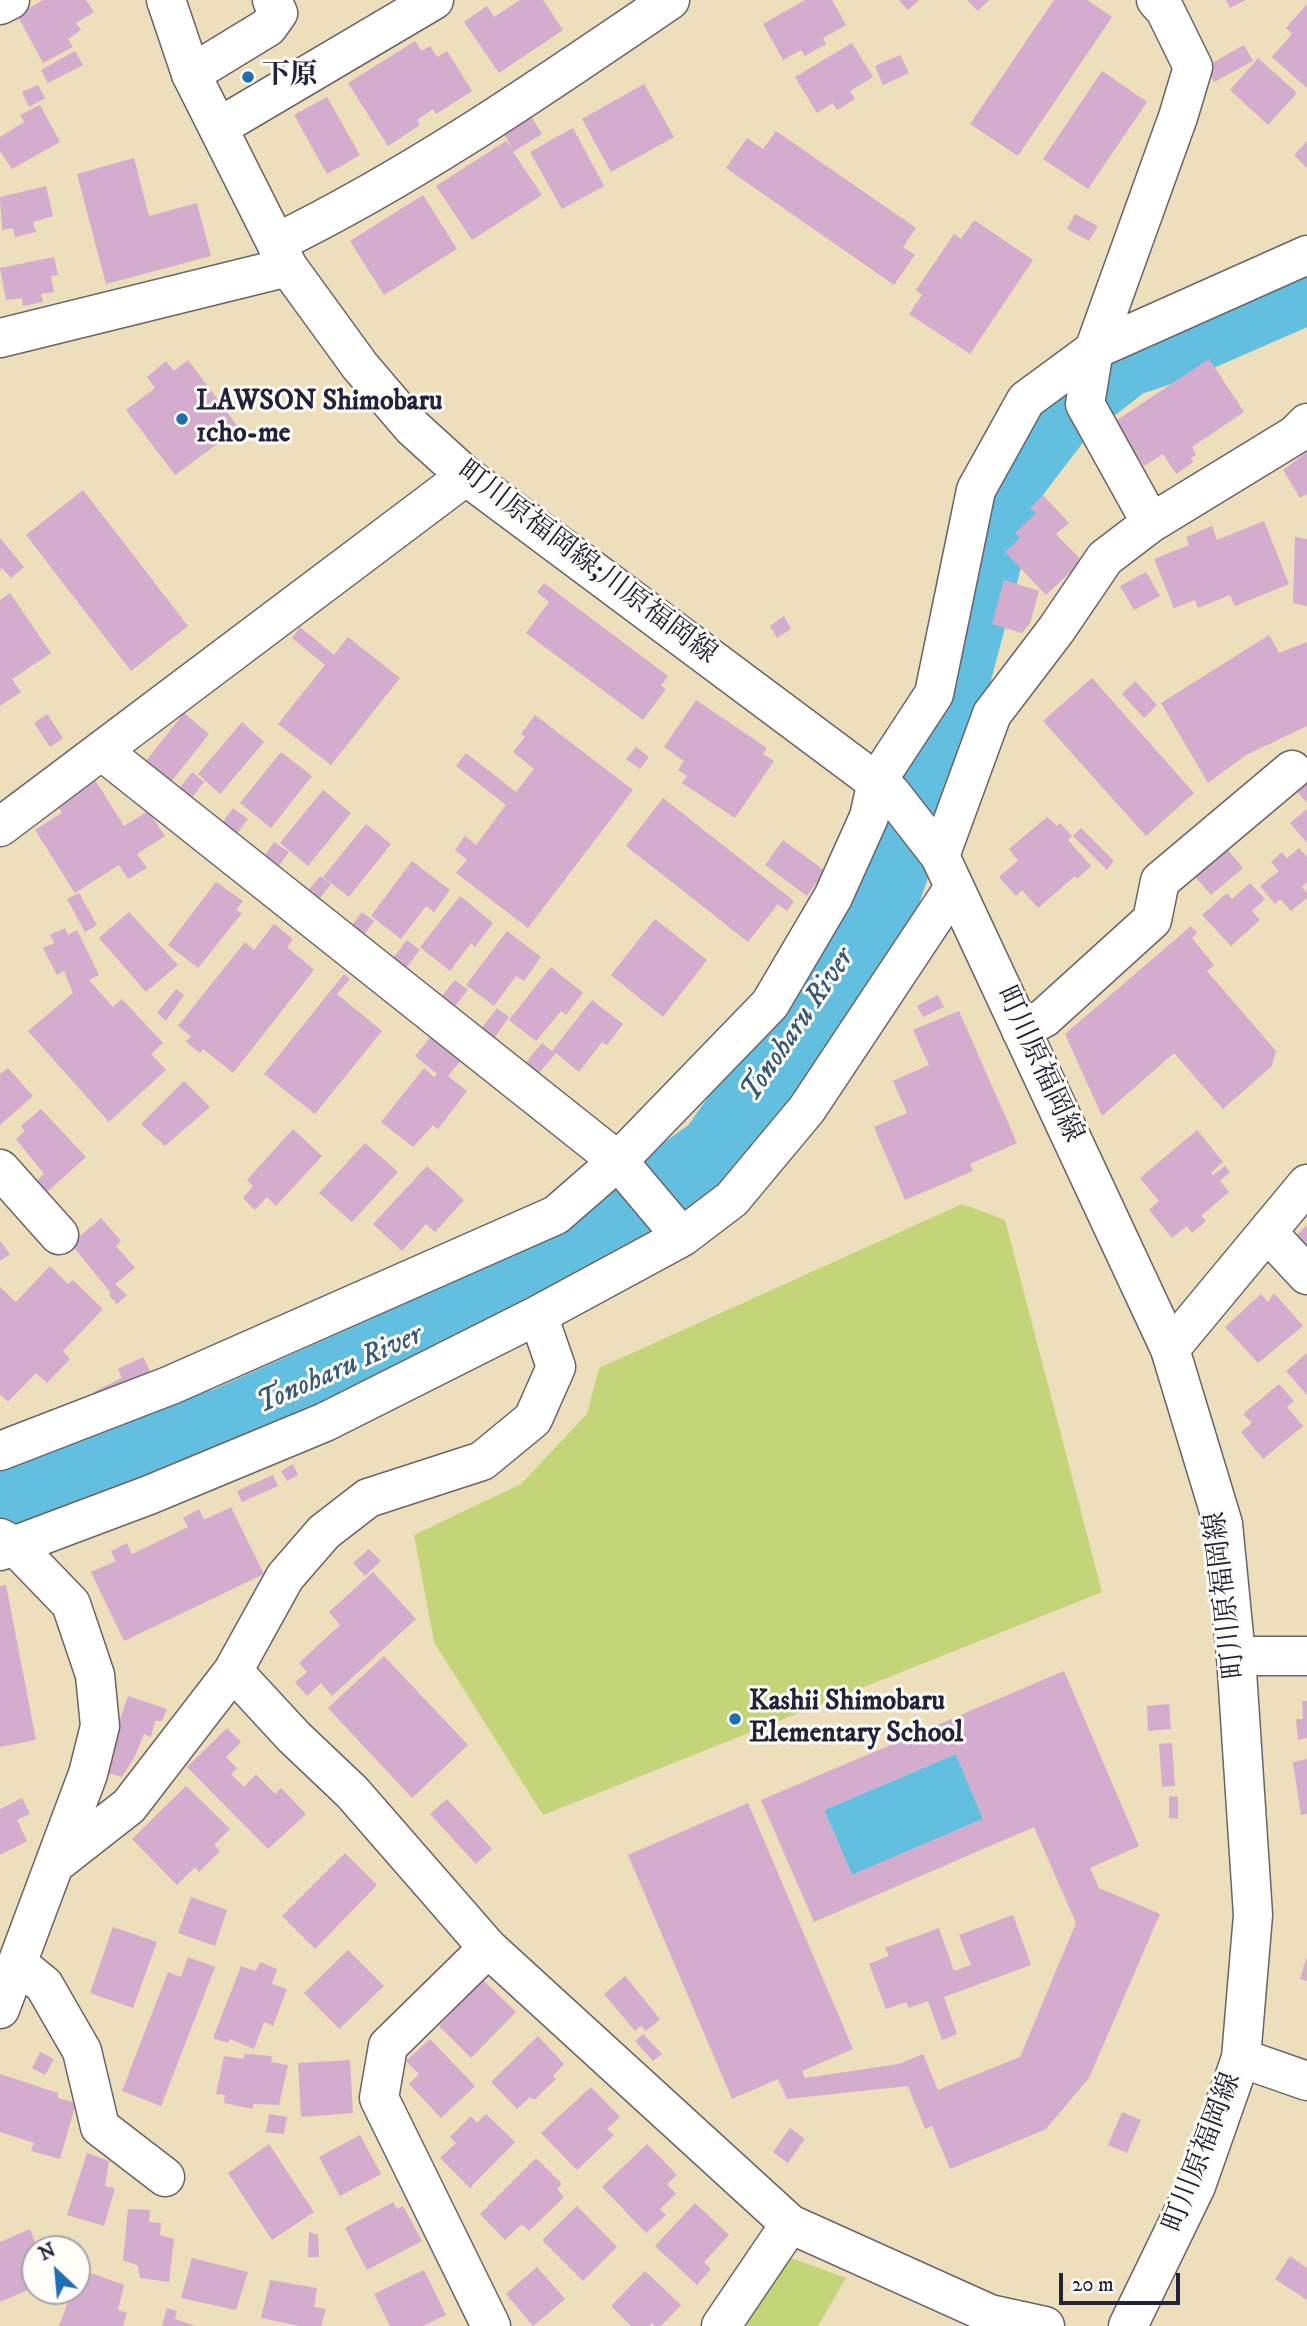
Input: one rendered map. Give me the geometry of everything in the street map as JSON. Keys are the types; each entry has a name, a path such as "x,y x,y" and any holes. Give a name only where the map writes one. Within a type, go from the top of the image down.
{"street":[{"path":"0,5 10,0"},
{"name":"町川原福岡線;川原福岡線","path":"166,0 191,74 282,255 360,366 412,427 466,476 884,787 946,873"},
{"path":"191,74 268,27 278,13 272,0"},
{"path":"219,127 434,0"},
{"path":"0,338 282,255 343,210 509,110 670,0"},
{"path":"1151,523 1085,404 1094,350 1178,117 1193,67 1165,10 1156,0"},
{"path":"0,1451 171,1385 556,1215 618,1161 770,1004 834,897 869,817 934,694 976,490 1026,400 1094,350 1307,255"},
{"path":"0,2009 88,1774 100,1726 95,1675 71,1604 5,1545 149,1495 325,1422 538,1315 682,1237 732,1199 807,1109 946,873 992,714 1056,630 1105,558 1151,523 1295,435 1307,423"},
{"path":"0,827 466,476"},
{"path":"102,751 618,1161 682,1237"},
{"path":"1021,1030 1044,1018 1152,920 1160,881 1292,770"},
{"name":"町川原福岡線","path":"946,873 1170,1349 1223,1524 1236,1656 1252,1914 1241,2058 1196,2186 1126,2325"},
{"path":"0,1169 59,1235"},
{"path":"1170,1349 1307,1184"},
{"path":"1268,1233 1307,1275"},
{"path":"55,1864 129,1806 233,1671 285,1577 324,1532 368,1498 482,1461 533,1419 556,1367 538,1315"},
{"path":"1236,1656 1307,1656"},
{"path":"233,1671 294,1737 352,1793 488,1948 790,2224 990,2315 1045,2326"},
{"path":"488,1948 388,2046 379,2098 491,2326"},
{"path":"18,1963 44,1984 82,2050 100,2127 165,2177"},
{"path":"1241,2058 1307,2081"},
{"path":"721,2326 790,2224"}],"green space":[{"path":"962,1204 1005,1220 1102,1592 543,1815 434,1642 414,1535 521,1484 587,1414 599,1368"},
{"path":"789,2257 846,2278 818,2326 746,2326"}],"water":[{"path":"956,1754 983,1819 852,1875 824,1810"}],"building":[{"path":"43,0 86,0 94,12 76,23 81,30 68,39 73,47 43,63 17,15"},
{"path":"520,0 543,0 563,30 499,73 464,22 487,6 494,17"},
{"path":"805,0 832,0 846,25 823,38 826,44 805,56 801,50 783,60 763,24"},
{"path":"899,0 919,0 908,10"},
{"path":"967,0 989,0 978,11"},
{"path":"1054,0 1087,0 1112,17 1018,156 970,124"},
{"path":"1226,0 1246,0 1230,8"},
{"path":"1307,4 1307,88 1272,57 1292,34 1286,28"},
{"path":"415,41 422,51 430,46 437,57 447,51 472,91 436,114 433,109 417,120 420,125 388,146 348,83"},
{"path":"852,43 873,77 850,91 855,99 837,110 833,103 817,113 795,77"},
{"path":"1244,45 1253,61 1214,82 1205,67"},
{"path":"75,51 83,65 48,83 41,70"},
{"path":"900,55 909,73 883,85 875,66"},
{"path":"1258,58 1297,93 1268,125 1230,90"},
{"path":"1102,71 1147,102 1088,189 1043,159"},
{"path":"644,84 674,137 611,172 582,119"},
{"path":"38,85 45,98 29,107 22,92"},
{"path":"327,97 360,155 327,174 294,115"},
{"path":"40,105 60,142 12,169 0,151 0,137 24,122 20,115"},
{"path":"526,108 542,134 513,152 542,195 472,240 436,186 506,141 512,147 498,125"},
{"path":"573,128 604,186 562,209 530,152"},
{"path":"776,131 916,228 903,247 915,255 894,285 726,168 747,138 763,149"},
{"path":"1307,141 1307,168 1294,155"},
{"path":"134,158 149,216 197,203 211,256 106,284 77,174"},
{"path":"46,186 53,216 33,222 36,232 15,237 13,228 2,230 0,197"},
{"path":"423,195 457,249 384,295 350,241"},
{"path":"1075,214 1098,226 1089,241 1067,229"},
{"path":"974,220 1033,260 970,354 909,314 922,295 916,290 954,234 961,239"},
{"path":"54,257 58,275 51,276 54,292 41,294 43,302 23,306 22,298 6,300 0,268"},
{"path":"1209,359 1244,412 1192,447 1196,455 1191,458 1193,462 1176,474 1163,454 1144,466 1114,422"},
{"name":"LAWSON Shimobaru 1cho-me","path":"188,360 239,428 175,475 126,410 155,388 147,377 166,361 174,371"},
{"path":"1307,452 1307,494 1300,498 1283,470"},
{"path":"83,490 188,626 131,671 26,535"},
{"path":"1043,495 1069,523 1056,534 1082,561 1046,595 1005,552 1020,538 1015,533 1036,513 1030,508"},
{"path":"1264,521 1289,584 1235,606 1230,595 1198,608 1195,600 1174,608 1154,559 1189,545 1186,537 1212,526 1217,540"},
{"path":"1295,537 1307,539 1307,606 1293,603"},
{"path":"0,538 24,567 11,578 2,568 0,570"},
{"path":"1146,572 1160,596 1134,610 1120,586"},
{"path":"1004,580 1039,591 1030,623 1022,633 992,624"},
{"path":"544,583 668,676 661,686 666,689 643,720 526,633 549,602 537,592"},
{"path":"10,593 51,653 12,679 21,692 0,706 0,600"},
{"path":"784,616 791,629 777,638 770,626"},
{"path":"300,627 334,655 348,637 400,678 331,765 278,724 325,665 292,638"},
{"path":"1269,635 1279,653 1307,642 1307,726 1246,755 1208,783 1161,703"},
{"path":"1092,678 1194,793 1146,836 1043,721"},
{"path":"1135,681 1157,705 1144,718 1122,694"},
{"path":"696,700 767,748 763,754 774,761 735,818 682,783 687,776 678,770 684,761 664,747"},
{"path":"184,713 209,734 167,787 142,766"},
{"path":"47,714 63,738 50,747 34,723"},
{"path":"535,715 633,790 528,928 456,873 467,860 455,850 465,836 476,845 506,805 456,766 466,753 516,792 534,769 513,752 525,737 521,734"},
{"path":"242,722 264,742 220,794 198,774"},
{"path":"636,747 649,757 640,769 626,759"},
{"path":"281,752 312,776 271,828 240,803"},
{"path":"1307,768 1307,803 1290,783"},
{"path":"192,772 204,782 184,808 172,798"},
{"path":"95,780 124,826 148,811 165,836 137,854 147,868 128,879 119,865 75,893 35,830 62,813 56,804"},
{"path":"323,790 351,813 308,866 280,843"},
{"path":"663,798 794,901 787,911 778,904 748,942 626,846"},
{"path":"233,808 248,819 230,843 215,832"},
{"path":"1307,809 1307,843 1290,823"},
{"path":"1047,817 1057,826 1060,823 1072,836 1068,840 1091,866 1038,908 1022,890 1016,896 999,877 1018,861 1009,849"},
{"path":"366,824 391,844 349,897 323,877"},
{"path":"1081,828 1114,861 1107,870 1073,836"},
{"path":"783,840 825,871 807,896 765,865"},
{"path":"274,842 289,852 273,874 259,864"},
{"path":"1222,843 1243,868 1211,895 1190,871"},
{"path":"1299,848 1307,857 1307,882 1302,887 1307,898 1291,911 1280,899 1275,904 1260,886 1279,871 1271,862 1282,852 1287,858"},
{"path":"412,861 450,890 434,912 426,906 401,939 371,916"},
{"path":"320,876 331,884 313,907 302,899"},
{"path":"216,882 243,901 236,910 242,913 198,968 168,945"},
{"path":"1250,883 1265,899 1252,911 1260,920 1231,946 1202,915 1227,893 1232,899"},
{"path":"79,893 97,925 85,932 67,899"},
{"path":"460,896 493,923 475,947 471,943 450,971 420,947"},
{"path":"129,912 178,965 146,992 99,938"},
{"path":"362,912 374,921 358,943 345,934"},
{"path":"655,919 707,960 663,1017 611,975"},
{"path":"274,924 293,939 287,947 314,970 233,1073 203,1049 200,1053 186,1042 191,1036 178,1026 245,942 254,950"},
{"path":"1191,926 1197,933 1192,938 1214,965 1207,971 1276,1051 1272,1066 1223,1109 1174,1053 1102,1116 1065,1034"},
{"path":"65,928 68,935 77,930 99,975 89,980 113,1007 122,999 163,1043 151,1054 166,1070 109,1122 28,1031 73,993 64,971 57,975 43,948 54,943 50,935"},
{"path":"507,931 541,957 524,981 516,976 494,1006 466,985"},
{"path":"407,940 420,950 402,973 389,963"},
{"path":"551,967 583,993 566,1015 561,1011 536,1041 509,1020"},
{"path":"344,974 350,979 337,994 382,1031 315,1114 264,1074"},
{"path":"455,980 468,990 450,1012 437,1002"},
{"path":"176,989 184,995 166,1021 157,1013"},
{"path":"938,995 944,1007 923,1017 917,1006"},
{"path":"592,1000 623,1024 607,1045 602,1042 579,1072 556,1053 535,1078 522,1067 542,1043 552,1051"},
{"path":"497,1008 509,1017 490,1044 477,1034"},
{"path":"959,1011 1017,1143 970,1164 973,1171 905,1200 874,1127 907,1113 893,1081 929,1065 913,1030"},
{"path":"437,1029 467,1053 448,1076 467,1091 438,1129 433,1125 413,1147 381,1122 424,1068 434,1077 437,1074 415,1056"},
{"path":"8,1068 33,1096 0,1125 0,1074"},
{"path":"184,1081 210,1107 165,1146 141,1124"},
{"path":"41,1109 86,1157 38,1200 28,1188 44,1174 16,1139 25,1131 21,1126"},
{"path":"293,1129 322,1156 276,1206 267,1197 255,1210 243,1198 253,1186 247,1180"},
{"path":"1197,1130 1223,1162 1211,1173 1213,1175 1225,1166 1230,1172 1220,1181 1229,1192 1201,1216 1206,1221 1192,1233 1187,1226 1172,1238 1149,1210 1159,1201 1140,1178"},
{"path":"365,1143 398,1172 352,1222 319,1193"},
{"path":"427,1166 464,1200 435,1232 426,1224 402,1251 373,1224"},
{"path":"101,1218 121,1241 116,1246 135,1268 115,1284 127,1295 117,1304 71,1244"},
{"path":"1307,1225 1307,1253 1293,1239"},
{"path":"0,1241 10,1254 0,1261"},
{"path":"50,1266 68,1284 73,1280 103,1309 63,1351 70,1359 47,1383 36,1373 8,1402 0,1394 0,1287 16,1302"},
{"path":"1274,1293 1303,1326 1258,1363 1225,1327 1261,1294 1268,1302"},
{"path":"1307,1353 1307,1395 1286,1371"},
{"path":"143,1357 153,1377 98,1403 93,1392 122,1378 118,1369"},
{"path":"1279,1384 1294,1401 1287,1407 1303,1426 1263,1459 1241,1432 1252,1423 1243,1414"},
{"path":"293,1464 298,1475 287,1481 281,1471"},
{"path":"273,1475 278,1486 242,1502 237,1491"},
{"path":"231,1507 264,1574 124,1641 91,1572 116,1561 111,1551 127,1543 132,1554 188,1527 183,1518 199,1509 204,1520"},
{"path":"369,1549 381,1561 365,1576 353,1563"},
{"path":"373,1572 416,1619 332,1696 321,1683 307,1696 295,1682 307,1672 299,1663 340,1625 329,1612"},
{"path":"6,1585 36,1740 0,1747 0,1586"},
{"path":"384,1656 468,1745 412,1798 328,1708"},
{"path":"1064,1671 1139,1846 1090,1868 1099,1888 1160,1914 1089,2078 1046,2129 950,2169 932,2126 925,2129 908,2086 787,2099 778,2079 732,2099 628,1855 748,1803 853,2049 802,2071 805,2078 899,2064 923,2054 938,2090 1020,2057 1076,1923 1034,1827 814,1922 761,1800","holes":["956,1754 983,1819 852,1875 824,1810"]},
{"path":"128,1696 167,1709 162,1721 155,1721 151,1737 144,1734 122,1777 102,1772"},
{"path":"1302,1701 1307,1701 1307,1738 1298,1740 1296,1719 1303,1719"},
{"path":"1169,1704 1171,1729 1148,1731 1147,1706"},
{"path":"227,1728 241,1742 226,1757 237,1768 231,1774 244,1787 256,1774 275,1794 281,1788 306,1814 268,1849 187,1767"},
{"path":"1172,1743 1175,1786 1162,1787 1159,1744"},
{"path":"1307,1759 1307,1814 1301,1815 1293,1762"},
{"path":"186,1786 230,1829 214,1845 220,1851 199,1872 195,1867 177,1885 132,1839"},
{"path":"1169,1796 1178,1797 1178,1819 1169,1818"},
{"path":"22,1798 30,1814 17,1820 27,1841 0,1855 0,1809"},
{"path":"447,1799 492,1849 476,1864 430,1814"},
{"path":"345,1853 377,1885 315,1949 282,1916"},
{"path":"191,1897 227,1910 215,1946 178,1933"},
{"path":"1013,1915 1031,1965 944,1997 957,2034 942,2040 928,2001 909,2008 906,2002 886,2009 869,1964 889,1956 885,1948 939,1928 954,1971 971,1965 959,1935"},
{"path":"113,1927 157,1942 133,2008 90,1993"},
{"path":"348,1950 384,1986 339,2029 304,1993"},
{"path":"188,1957 215,1967 161,2106 122,2091 168,1972 181,1977"},
{"path":"1307,1959 1307,1981 1300,1979"},
{"path":"260,1962 277,1969 272,1984 287,1989 273,2026 264,2022 254,2049 230,2039 228,2043 213,2038 241,1966 256,1971"},
{"path":"625,1976 660,2019 646,2031 641,2026 635,2031 604,1994"},
{"path":"483,1980 516,2012 471,2058 439,2026"},
{"path":"643,2034 662,2054 653,2061 635,2041"},
{"path":"538,2036 564,2064 553,2076 556,2079 534,2100 530,2097 517,2109 491,2082"},
{"path":"430,2039 475,2086 441,2118 409,2084 419,2074 406,2061"},
{"path":"40,2052 54,2059 45,2075 32,2068"},
{"path":"245,2054 272,2056 271,2062 288,2065 279,2105 253,2104 253,2109 224,2103 225,2095 216,2094 224,2056 244,2059"},
{"path":"350,2060 353,2113 301,2117 298,2063"},
{"path":"0,2074 58,2093 58,2098 76,2103 60,2159 31,2151 34,2143 0,2132"},
{"path":"591,2087 620,2117 607,2129 614,2135 577,2170 541,2133"},
{"path":"1122,2112 1141,2120 1127,2153 1108,2145"},
{"path":"269,2114 287,2117 284,2134 266,2132"},
{"path":"486,2114 515,2142 470,2188 440,2158 456,2143 450,2137 471,2116 477,2123"},
{"path":"790,2128 805,2139 788,2163 773,2152"},
{"path":"360,2135 381,2174 340,2196 319,2157"},
{"path":"269,2144 314,2212 272,2240 228,2173"},
{"path":"647,2144 677,2175 667,2184 676,2194 660,2209 666,2215 646,2233 602,2187"},
{"path":"87,2153 109,2161 105,2186 115,2188 104,2226 67,2215"},
{"path":"536,2158 562,2184 557,2189 564,2197 529,2231 522,2224 505,2240 480,2214"},
{"path":"393,2202 397,2209 403,2206 422,2241 367,2270 345,2228"},
{"path":"695,2203 729,2235 704,2262 711,2269 697,2285 655,2246"},
{"path":"577,2206 617,2247 583,2281 542,2240"},
{"path":"128,2209 150,2210 149,2222 161,2223 160,2235 174,2239 169,2282 140,2278 138,2266 123,2260"},
{"path":"30,2229 32,2235 21,2235 21,2293 0,2302 0,2242"},
{"path":"309,2232 318,2235 319,2257 308,2257"},
{"path":"1290,2256 1307,2268 1307,2300 1275,2279"},
{"path":"192,2258 248,2272 236,2310 181,2298"},
{"path":"537,2267 565,2299 533,2326 506,2294"},
{"path":"424,2270 446,2315 423,2326 390,2326 374,2294"},
{"path":"645,2271 681,2305 661,2326 652,2323 649,2326 631,2326 611,2306"},
{"path":"91,2273 124,2285 118,2310 127,2313 123,2326 59,2326 67,2305 91,2305"},
{"path":"270,2280 317,2288 314,2307 326,2309 321,2326 300,2326 261,2318"},
{"path":"167,2308 177,2311 175,2319 195,2326 162,2326"}],"waterway":[{"name":"Tonoharu River","path":"0,1507 198,1428 222,1425 412,1340 605,1238 658,1191 714,1151 802,1027 840,964 880,906 936,747 1006,484 1061,412 1126,361 1183,342 1307,288"}],"place":[{"name":"下原","path":"248,77"},
{"name":"LAWSON Shimobaru 1cho-me","path":"182,419"},
{"name":"Kashii Shimobaru Elementary School","path":"735,1719"}]}
